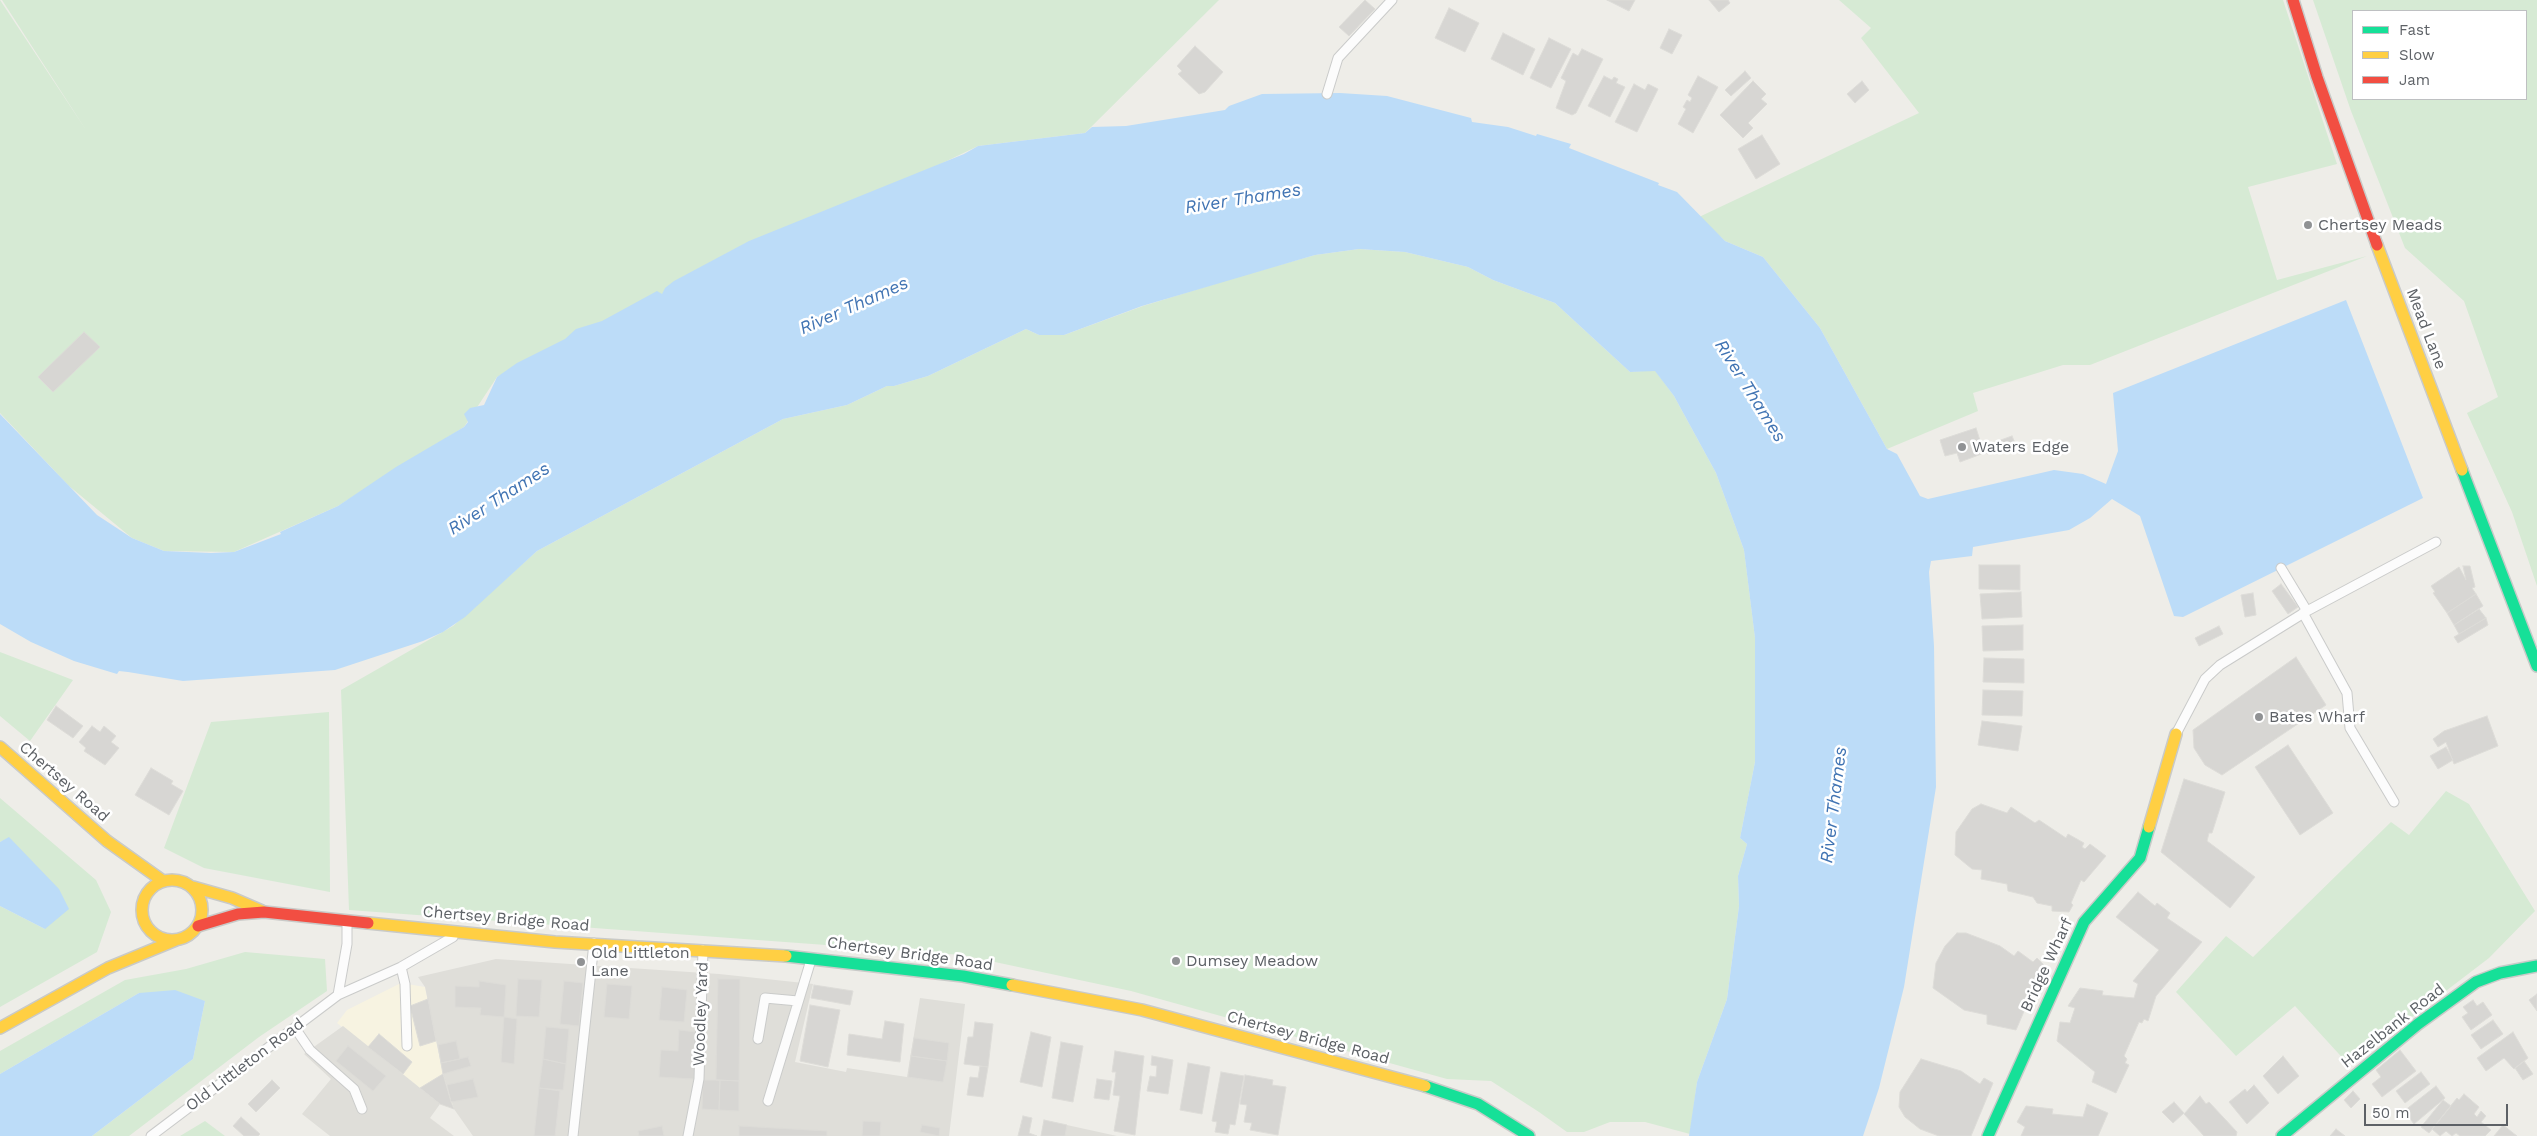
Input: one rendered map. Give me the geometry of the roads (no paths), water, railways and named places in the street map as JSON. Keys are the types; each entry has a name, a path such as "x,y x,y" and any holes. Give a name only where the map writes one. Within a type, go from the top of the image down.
{"main road":[{"name":"Mead Lane","path":"2293,0 2317,77 2402,312 2537,666"},
{"name":"Bridge Wharf","path":"1988,1136 2084,922 2140,858 2176,734"},
{"name":"Chertsey Road","path":"0,747 107,841 163,881"},
{"name":"Chertsey Road","path":"107,841 136,880 144,897"},
{"path":"0,1028 108,968 191,934 198,926 202,910 201,900 192,887 184,882 173,879 163,881 149,890 144,897 142,907 143,919 148,928 165,940 176,940"},
{"name":"Chertsey Bridge Road","path":"192,887 232,898 264,912"},
{"name":"Chertsey Bridge Road","path":"198,926 238,914 264,912 554,942 594,942 812,958 963,976 1142,1010 1416,1083 1461,1097 1486,1109 1529,1136"},
{"path":"137,934 143,919"},
{"path":"108,968 128,948"},
{"name":"Hazelbank Road","path":"2282,1136 2418,1024 2476,982 2500,973 2537,966"}],"lane":[{"path":"1327,94 1338,58 1392,0"},
{"path":"2176,734 2205,679 2220,665 2305,612 2436,542"},
{"path":"2281,568 2348,693 2350,728 2394,802"},
{"path":"338,995 347,944 347,922"},
{"name":"Old Littleton Road","path":"151,1136 338,995 401,966 460,932"},
{"path":"573,1136 594,942"},
{"name":"Woodley Yard","path":"688,1136 699,1079 703,950"},
{"path":"768,1101 812,958"},
{"path":"401,966 405,984 407,1046"},
{"path":"758,1039 765,998 798,1001"},
{"path":"295,1028 310,1050 354,1089 362,1109"}],"water":[{"name":"River Thames","path":"1340,93 1387,96 1471,118 1472,122 1508,127 1536,136 1537,134 1571,144 1569,148 1659,183 1658,185 1677,192 1725,241 1763,257 1820,328 1887,449 1897,454 1920,496 1928,499 2054,470 2083,474 2106,484 2118,451 2113,393 2346,300 2423,498 2183,617 2174,616 2140,516 2112,499 2090,518 2069,530 1973,547 1972,556 1931,561 1929,572 1934,646 1936,787 1904,987 1879,1088 1863,1136 1689,1136 1697,1082 1727,999 1739,906 1738,876 1747,844 1740,838 1755,762 1755,638 1744,550 1716,473 1674,396 1655,371 1630,372 1555,303 1493,280 1468,267 1405,252 1359,249 1315,255 1142,306 1064,335 1039,335 1026,329 928,376 894,386 887,386 847,405 783,419 537,551 465,617 443,632 423,641 335,670 183,681 119,671 117,674 74,661 31,642 0,624 0,414 97,515 132,538 164,551 234,552 281,534 280,532 338,506 396,467 464,427 468,422 464,414 470,408 484,405 497,377 517,363 565,339 576,329 602,321 657,291 662,294 665,288 674,281 749,241 964,154 978,146 1085,133 1092,127 1126,126 1225,110 1229,106 1262,94"},
{"path":"9,837 59,889 69,909 45,929 0,906 0,842"},
{"path":"175,990 205,1001 193,1059 92,1136 0,1136 0,1074 139,993"}],"place":[{"name":"Chertsey Meads","path":"2308,225"},
{"name":"Waters Edge","path":"1962,447"},
{"name":"Bates Wharf","path":"2259,717"},
{"name":"Dumsey Meadow","path":"1176,961"},
{"name":"Old Littleton Lane","path":"581,962"}]}
